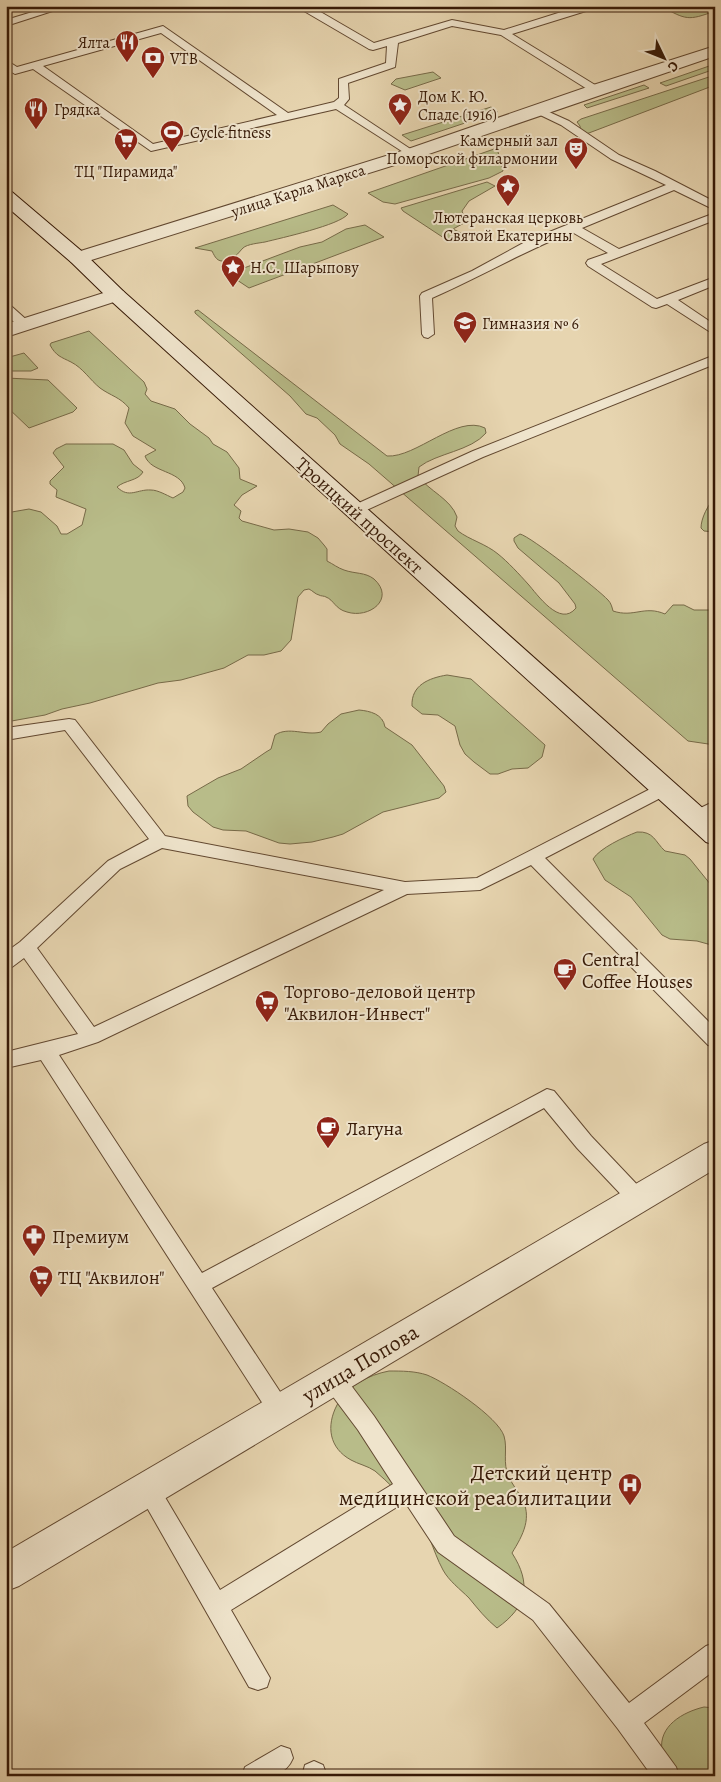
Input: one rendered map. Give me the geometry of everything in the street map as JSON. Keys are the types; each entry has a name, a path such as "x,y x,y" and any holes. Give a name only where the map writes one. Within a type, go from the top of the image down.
{"street":[{"name":"улица Карла Маркса","path":"78,258 411,154 715,51"},
{"name":"Троицкий проспект","path":"6,196 78,258 116,295 664,789 705,812 715,834"},
{"path":"6,331 116,295"},
{"name":"улица Попова","path":"6,1573 715,1153"}],"lane":[{"path":"6,23 63,6"},
{"path":"504,33 582,9 578,6"},
{"path":"308,9 373,47 452,23 504,33 596,90"},
{"path":"6,63 15,71 163,29 284,115"},
{"path":"342,109 344,99 343,81 391,65 393,41"},
{"path":"36,66 151,148 199,138 284,115 342,109 411,154"},
{"path":"319,121 342,109"},
{"path":"538,110 565,122 615,157 651,173 715,207"},
{"path":"428,334 426,296 476,274 531,244 674,186"},
{"path":"715,216 592,263 656,304 715,281"},
{"path":"574,228 618,253"},
{"path":"668,299 715,331"},
{"path":"6,308 25,325"},
{"path":"355,510 478,454 715,359"},
{"path":"6,734 69,724 160,841"},
{"path":"6,962 26,947 114,866 160,841 405,888 480,884 664,789"},
{"path":"533,857 715,1040"},
{"path":"6,1060 46,1052 91,1037 405,888"},
{"path":"26,947 91,1037"},
{"path":"46,1052 280,1411"},
{"path":"198,1285 547,1096 584,1142 638,1199"},
{"path":"333,1379 366,1423 446,1544 541,1612 627,1720 667,1776"},
{"path":"215,1606 408,1487"},
{"path":"148,1490 258,1678"},
{"path":"627,1720 715,1655"},
{"path":"254,1776 281,1758"}],"green space":[{"path":"661,6 715,6 715,11 687,18"},
{"path":"715,64 715,69 666,86 660,83"},
{"path":"433,72 441,78 405,90 391,84 396,79"},
{"path":"715,75 715,85 581,136 580,126 577,122 581,119"},
{"path":"644,85 649,88 587,108 584,105"},
{"path":"491,107 498,112 411,141 402,135"},
{"path":"497,148 503,171 489,178 395,204 383,202 368,193"},
{"path":"487,182 495,186 469,201 462,211 466,222 453,229 463,234 450,242 401,208"},
{"path":"333,205 348,214 322,227 247,246 233,258 225,261 218,260 212,251 195,248"},
{"path":"365,225 384,237 249,288 228,274 300,247 322,242 346,229"},
{"path":"198,310 387,456 411,451 449,431 462,427 474,425 485,428 486,433 472,444 435,458 419,467 418,476 450,505 457,517 455,526 458,531 498,554 556,612 570,613 576,608 575,604 559,583 518,548 514,538 520,534 550,553 602,594 609,601 613,611 627,613 651,611 665,614 673,605 684,605 694,610 715,610 715,745 688,741 369,464 340,444 335,435 317,418 306,414 290,396 195,313"},
{"path":"89,331 144,382 147,389 145,394 151,401 175,409 190,424 209,438 213,444 227,452 239,468 240,479 257,486 242,495 234,505 241,511 239,518 242,521 274,530 289,529 308,532 318,538 327,549 327,561 342,569 367,575 374,579 380,586 381,600 377,606 364,613 347,612 337,607 329,598 318,595 309,589 304,590 298,597 291,640 281,651 264,655 248,655 224,668 181,680 158,683 45,715 6,722 6,513 29,509 41,512 57,526 61,534 67,534 82,525 86,509 56,497 57,490 50,484 50,481 64,467 53,453 56,449 66,444 113,444 124,450 133,464 143,472 138,477 117,487 121,491 129,493 154,490 173,498 183,492 185,488 182,482 172,474 148,462 145,456 156,450 133,436 125,423 129,408 126,404 100,388 79,367 57,354 50,345 51,343"},
{"path":"24,353 38,368 31,371 6,371 6,358"},
{"path":"6,378 48,380 77,408 73,412 29,428 6,406"},
{"path":"715,497 715,532 704,531 701,528 702,520 707,508"},
{"path":"447,675 471,679 545,745 542,757 528,768 512,769 498,774 490,774 474,762 465,754 460,745 455,726 438,715 422,714 412,706 412,699 422,684 434,678"},
{"path":"359,710 372,712 379,716 385,727 412,745 444,786 446,792 439,798 383,812 343,834 312,842 290,844 279,843 246,831 223,830 213,827 188,806 187,796 218,778 241,769 271,749 275,735 280,732 321,732 341,714"},
{"path":"637,832 651,835 665,851 685,855 715,890 715,946 697,941 670,939 662,935 631,897 605,880 593,859 607,847"},
{"path":"389,1371 408,1371 427,1375 446,1385 482,1410 500,1428 504,1436 507,1472 525,1504 525,1526 512,1553 518,1564 524,1585 520,1603 515,1612 497,1628 445,1574 427,1531 409,1504 375,1471 344,1455 334,1443 331,1421 341,1398 359,1382 373,1375"},
{"path":"704,1707 715,1708 715,1776 674,1776 662,1751 664,1734 668,1727 680,1717 688,1712"}],"place":[{"name":"Ялта","path":"127,63"},
{"name":"VTB","path":"153,79"},
{"name":"Дом К. Ю. Спаде (1916)","path":"400,126"},
{"name":"Грядка","path":"36,130"},
{"name":"Cycle fitness","path":"172,153"},
{"name":"ТЦ \"Пирамида\"","path":"126,161"},
{"name":"Камерный зал Поморской филармонии","path":"576,170"},
{"name":"Лютеранская церковь Святой Екатерины","path":"508,207"},
{"name":"Н.С. Шарыпову","path":"233,288"},
{"name":"Гимназия № 6","path":"465,344"},
{"name":"Central Coffee Houses","path":"565,991"},
{"name":"Торгово-деловой центр \"Аквилон-Инвест\"","path":"267,1023"},
{"name":"Лагуна","path":"328,1149"},
{"name":"Премиум","path":"34,1257"},
{"name":"ТЦ \"Аквилон\"","path":"41,1298"},
{"name":"Детский центр медицинской реабилитации","path":"630,1506"}]}
